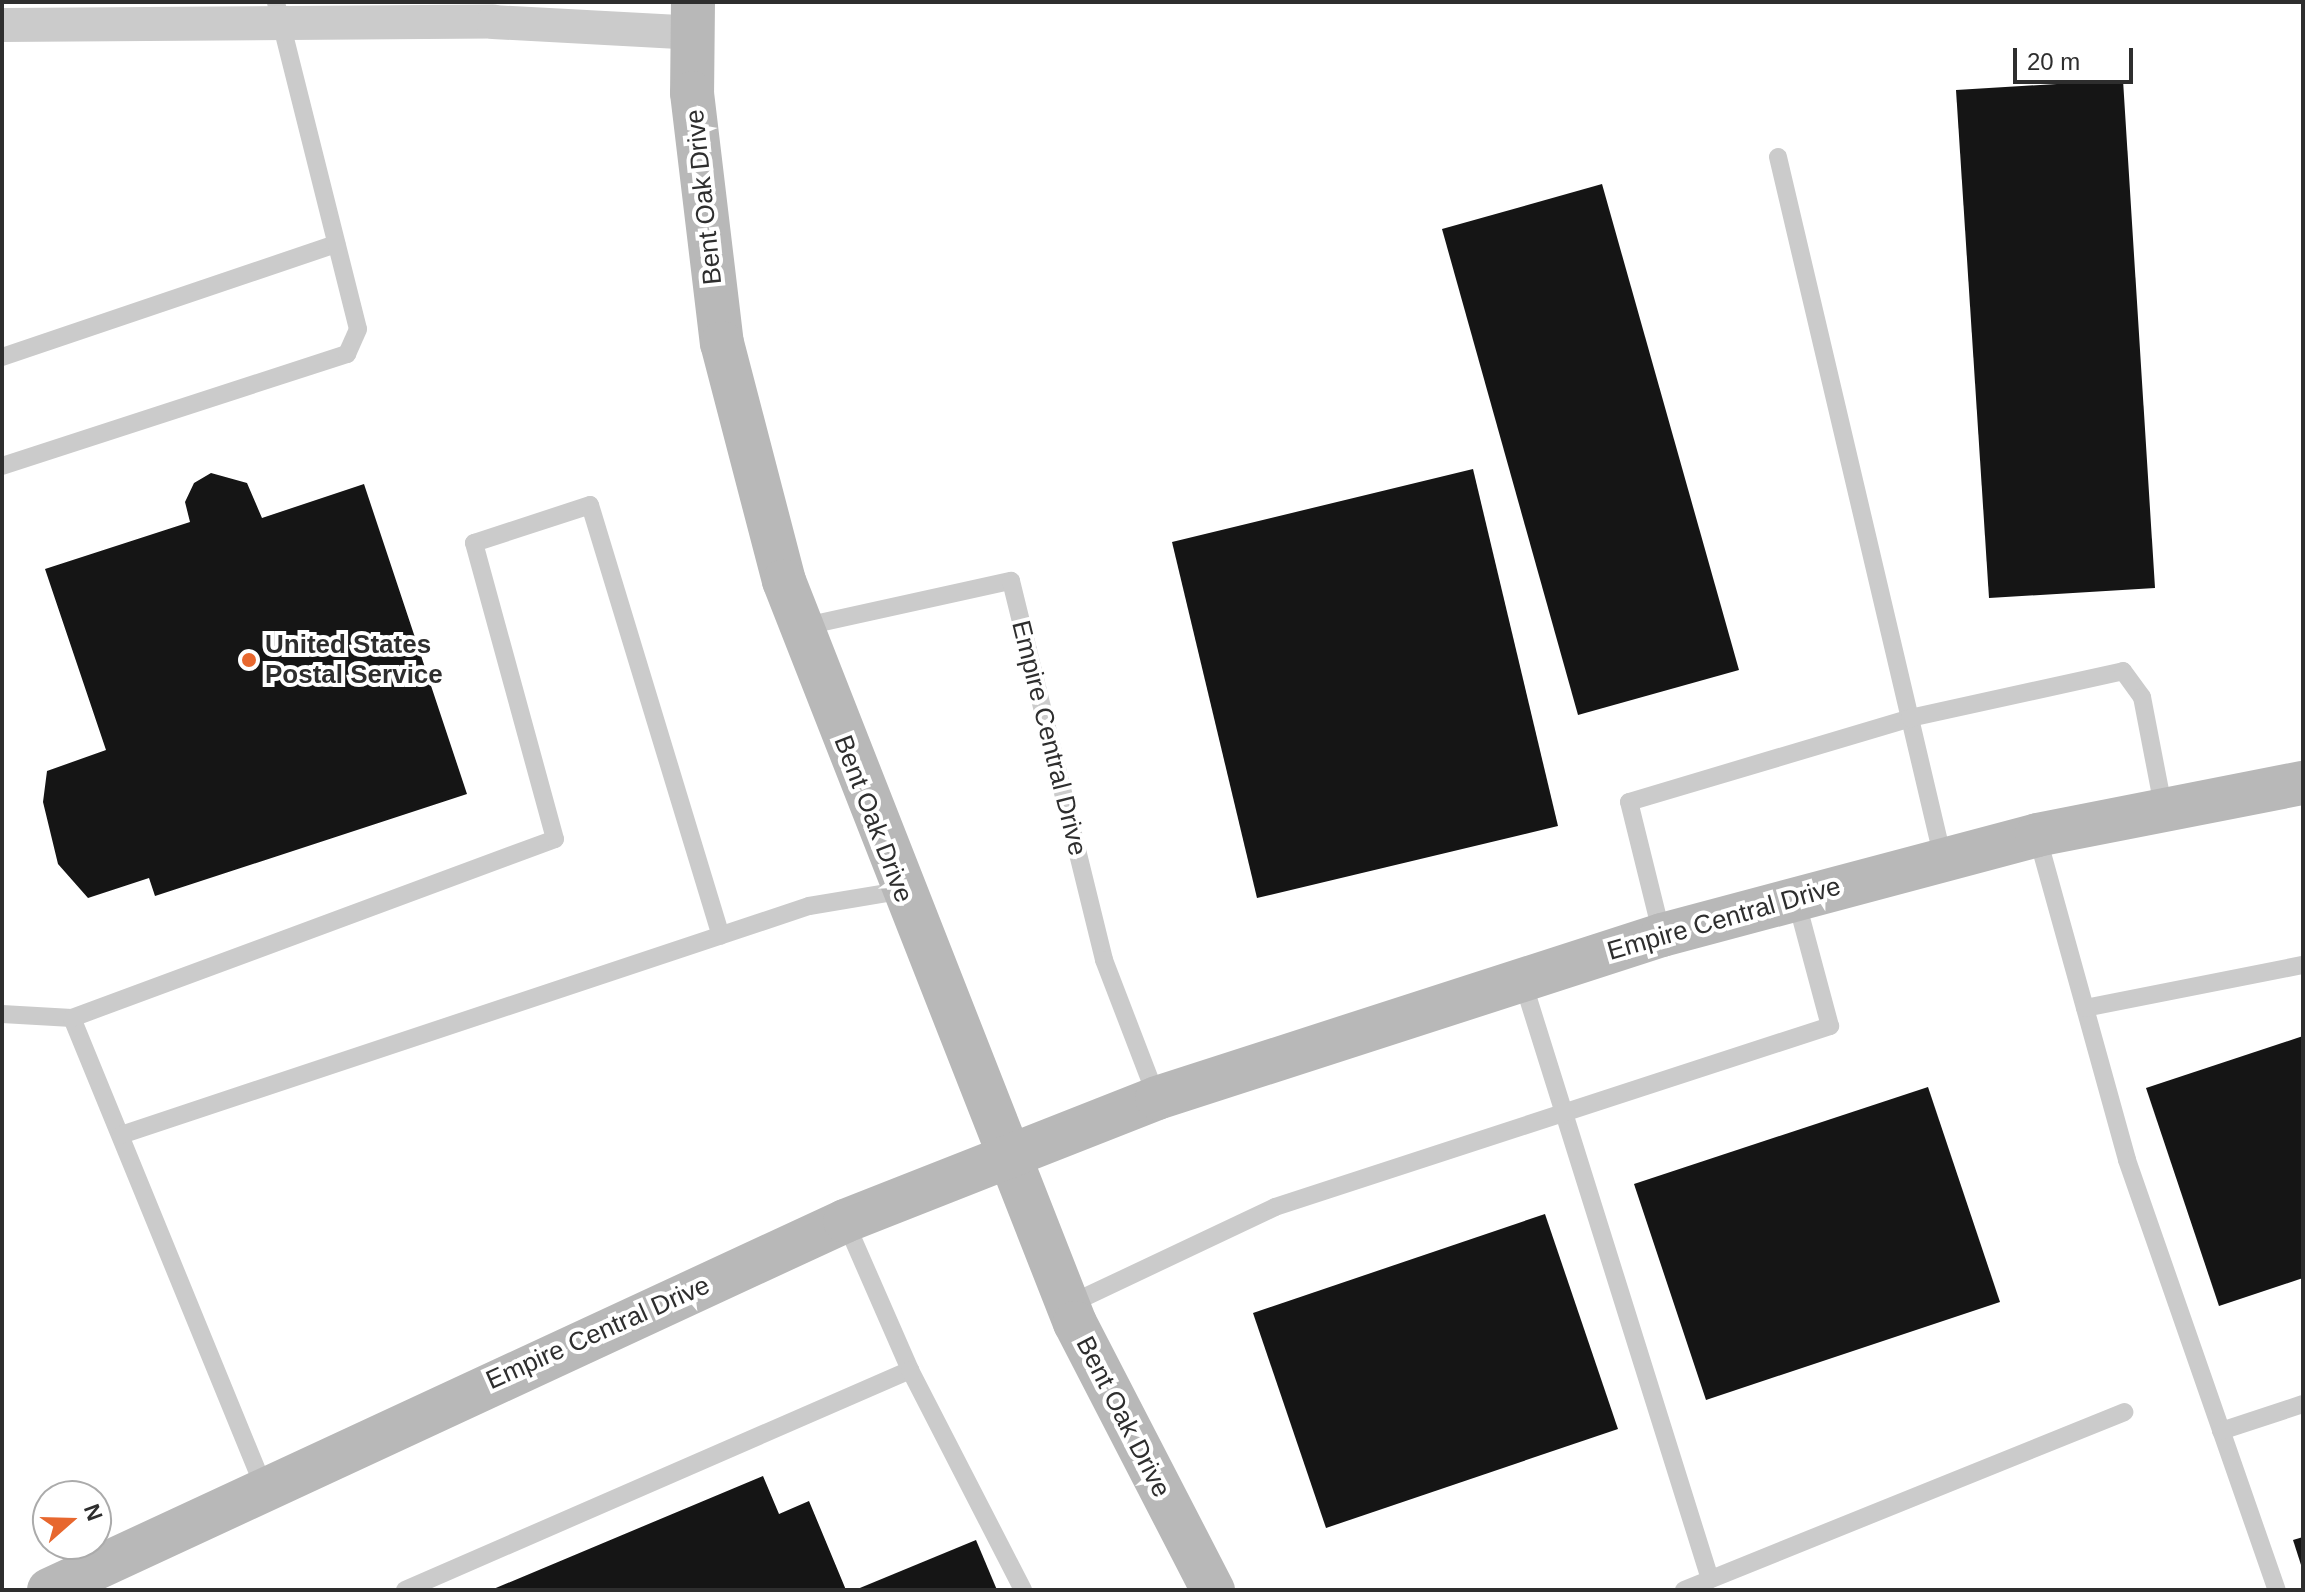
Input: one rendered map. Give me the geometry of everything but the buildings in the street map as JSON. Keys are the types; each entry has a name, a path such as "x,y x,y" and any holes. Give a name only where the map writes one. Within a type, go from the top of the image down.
{"street":[{"path":"2,25 279,13 493,22 693,18"},
{"name":"Bent Oak Drive","path":"693,18 692,93 722,343 748,458 801,627 900,891 1068,1305 1213,1590"},
{"name":"Empire Central Drive","path":"49,1590 110,1576 263,1485 845,1221 1157,1098 1662,935 2037,835 2163,806 2303,783"}],"lane":[{"path":"2,466 347,354 358,329 279,13"},
{"path":"1778,157 1943,859"},
{"path":"2,357 336,244"},
{"path":"2,1014 72,1018 555,839 474,543 590,505 721,935"},
{"name":"Empire Central Drive","path":"801,627 1011,581 1104,960 1157,1098"},
{"path":"1662,935 1629,802 1910,718 2123,671 2142,697 2163,806"},
{"path":"2037,835 2127,1160 2277,1590"},
{"path":"121,1135 809,906 900,891"},
{"path":"1068,1305 1275,1207 1566,1115 1830,1026 1796,899"},
{"path":"2085,1008 2303,965"},
{"path":"1521,978 1710,1579"},
{"path":"72,1018 263,1485"},
{"path":"845,1221 910,1370 1023,1590"},
{"path":"405,1590 910,1370"},
{"path":"2221,1431 2303,1404"},
{"path":"1684,1590 2124,1412"}],"place":[{"name":"United States Postal Service","path":"249,660"}]}
